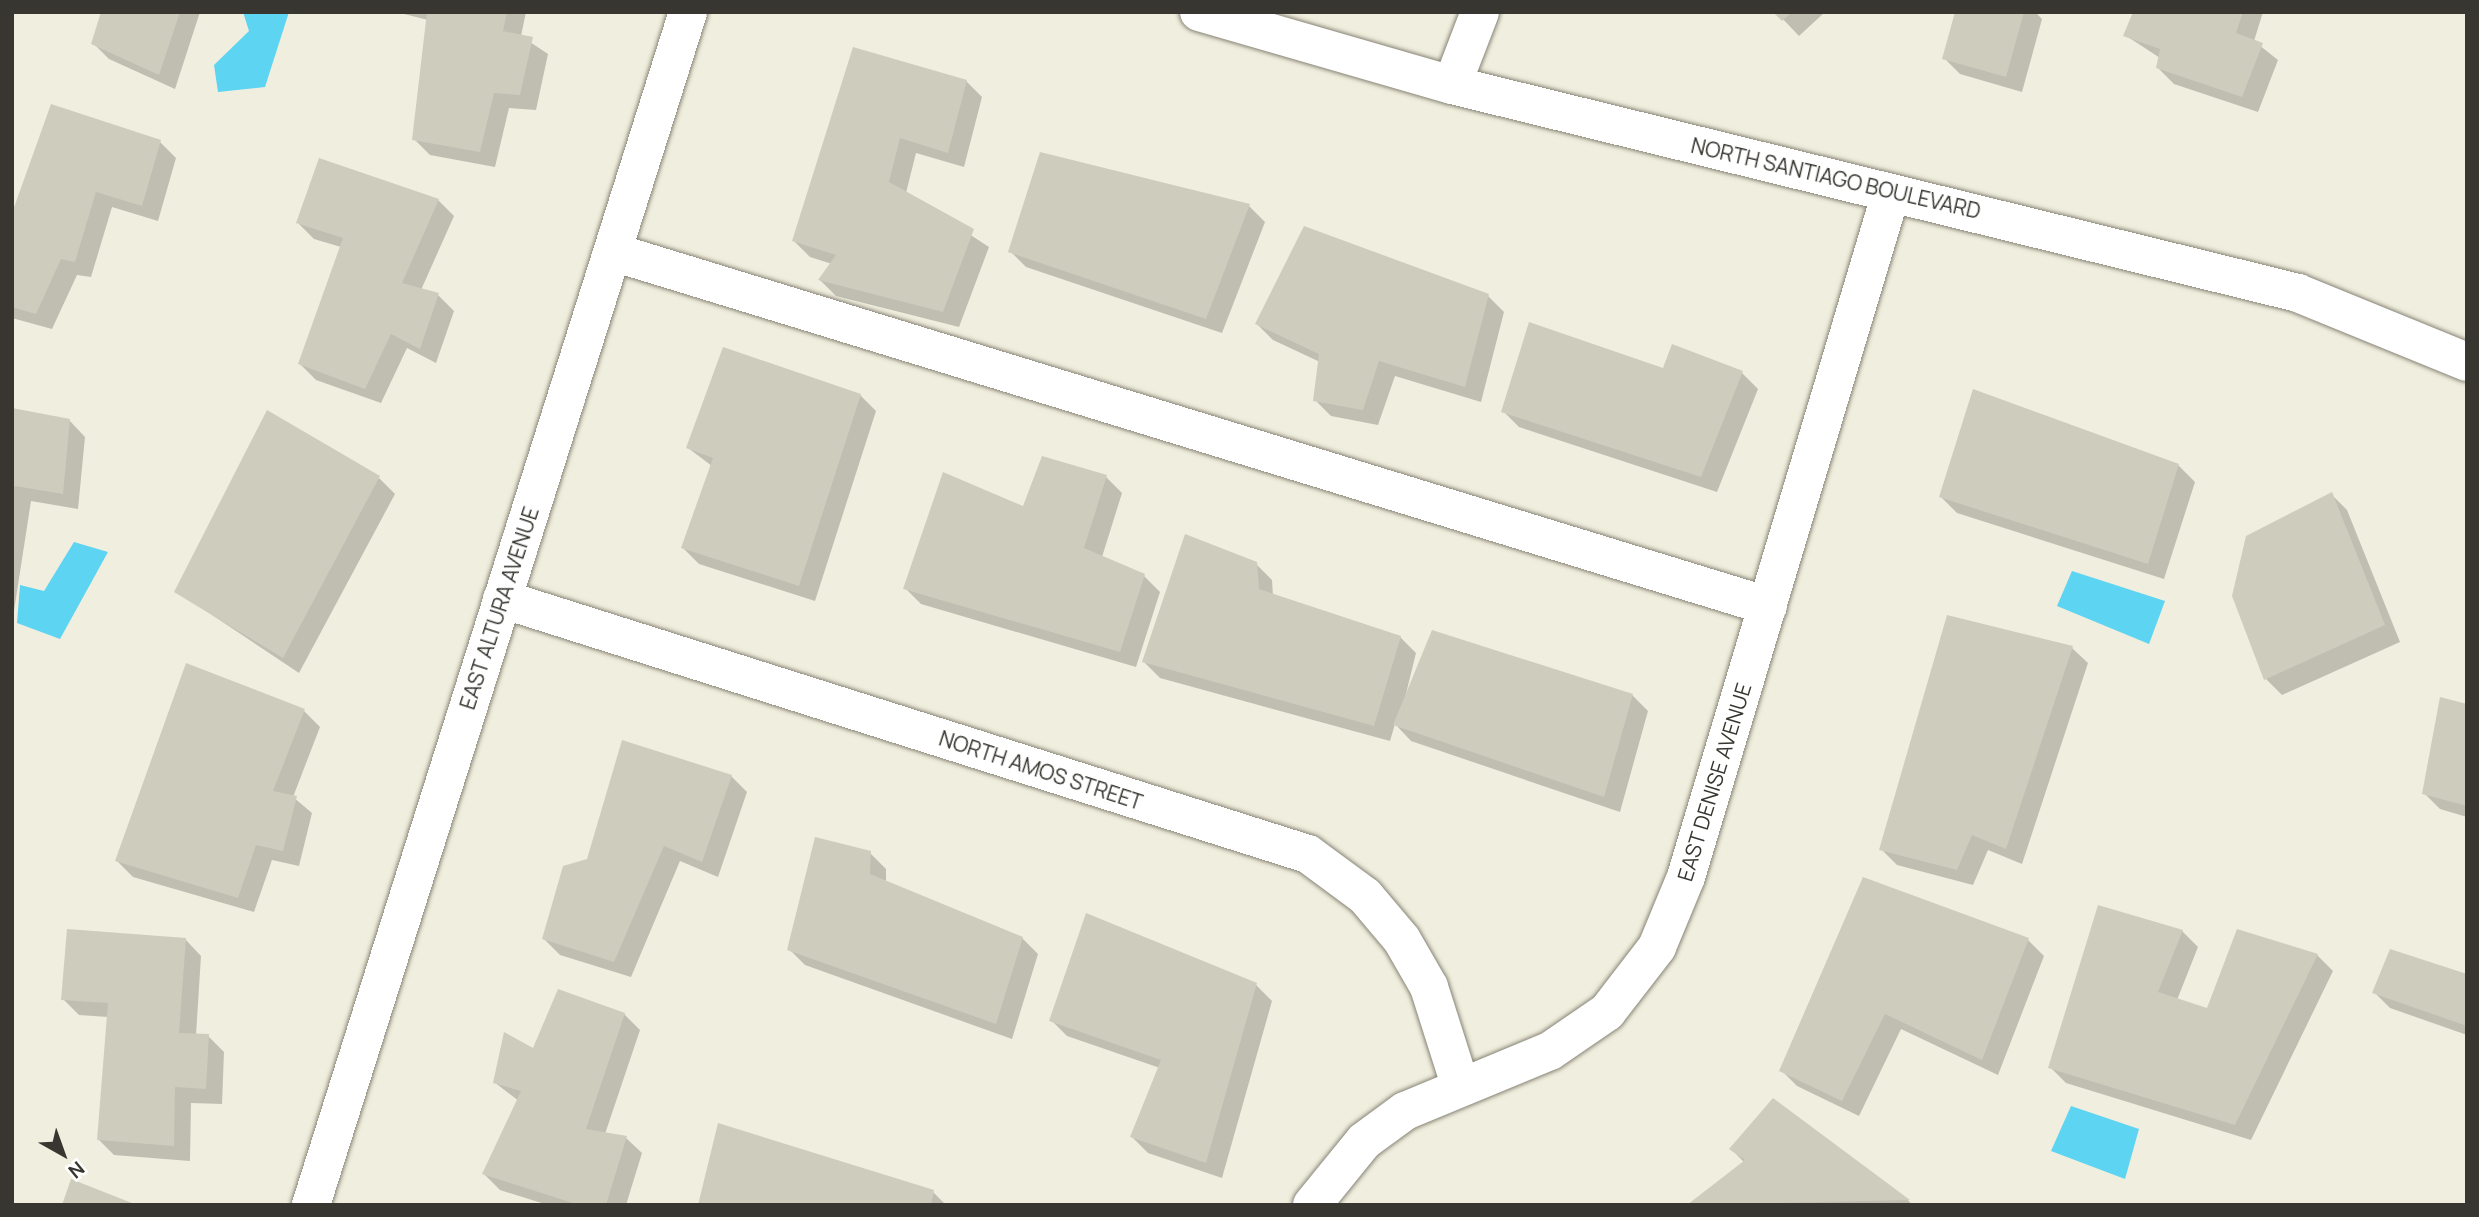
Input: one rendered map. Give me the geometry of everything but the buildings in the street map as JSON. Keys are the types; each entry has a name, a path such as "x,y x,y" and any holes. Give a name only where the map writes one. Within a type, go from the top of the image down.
{"street":[{"name":"EAST ALTURA AVENUE","path":"311,1205 688,12"},
{"name":"NORTH SANTIAGO BOULEVARD","path":"1199,12 1452,85 2298,293 2467,362"},
{"path":"1452,85 1480,12"},
{"name":"EAST DENISE AVENUE","path":"1312,1205 1364,1141 1405,1111 1460,1085 1550,1051 1608,1012 1657,947 1686,877 1891,193"},
{"path":"612,252 1768,606"},
{"name":"NORTH AMOS STREET","path":"502,599 1308,854 1365,896 1402,940 1429,987 1460,1085"}],"water":[{"path":"243,12 289,12 265,87 218,92 214,65 249,31"},
{"path":"74,542 108,552 60,639 17,623 20,585 44,591"},
{"path":"2072,571 2165,601 2149,644 2057,606"},
{"path":"2071,1106 2139,1129 2125,1179 2051,1151"}]}
